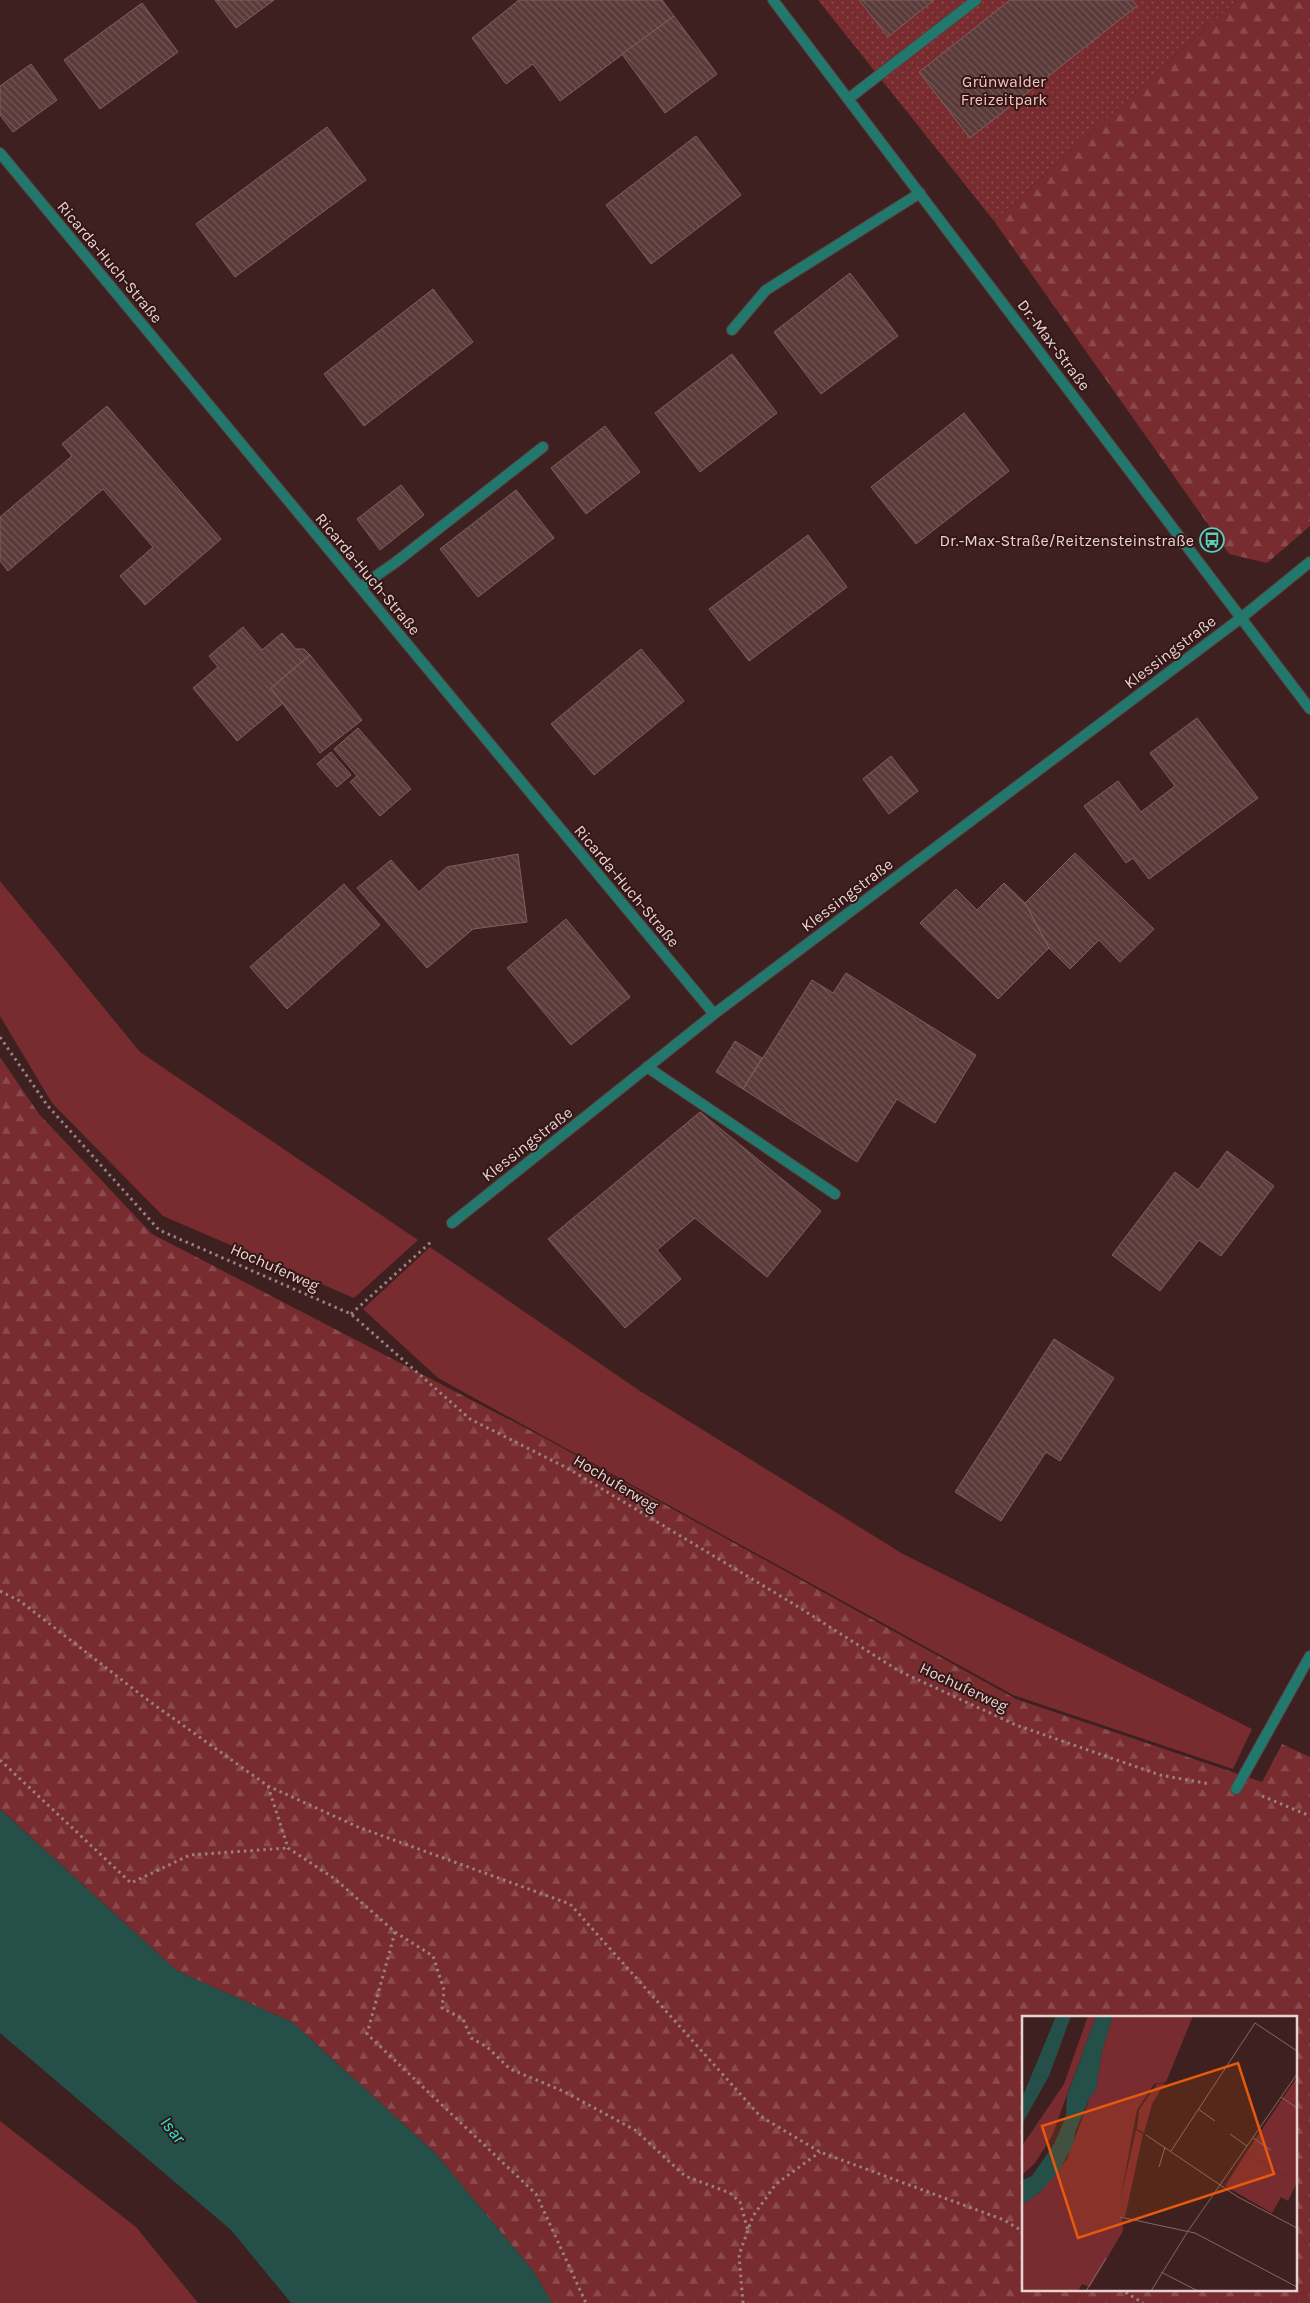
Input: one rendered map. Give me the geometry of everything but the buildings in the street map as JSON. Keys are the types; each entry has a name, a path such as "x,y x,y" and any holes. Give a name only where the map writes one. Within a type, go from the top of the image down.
{"street":[{"name":"Dr.-Max-Straße","path":"773,0 1310,709"},
{"path":"848,99 976,0"},
{"name":"Ricarda-Huch-Straße","path":"0,153 714,1014"},
{"path":"732,330 766,290 920,194"},
{"path":"360,587 396,562 543,447"},
{"name":"Klessingstraße","path":"452,1223 714,1014 1241,618 1310,562"},
{"path":"648,1068 835,1194"},
{"path":"1236,1789 1310,1656"}],"path":[{"name":"Hochuferweg","path":"0,1037 47,1105 159,1230 351,1314 470,1419 570,1469 792,1603 899,1671 1016,1725 1160,1774 1272,1798 1310,1816"},
{"path":"351,1314 452,1223"},
{"path":"0,1591 20,1601 149,1701 268,1786 358,1827 570,1904 760,2116 820,2152 1004,2220 1022,2231"},
{"path":"0,1760 131,1883 190,1855 288,1848 335,1879 395,1932 433,1956 444,1990 442,2008 463,2019 471,2038 487,2047 510,2069 563,2091 635,2130 685,2176 730,2193 740,2202 748,2231"},
{"path":"268,1786 288,1848"},
{"path":"395,1932 367,2034 536,2194 586,2303"},
{"path":"743,2303 739,2256 754,2216 776,2184 820,2152"},
{"path":"1122,2290 1143,2303"}],"green space":[{"name":"Grünwalder Freizeitpark","path":"818,0 1237,0 994,221"},
{"path":"1237,0 1310,0 1310,526 1267,563 1229,554 994,221"},
{"path":"0,881 140,1052 418,1240 354,1298 163,1216 52,1103 0,1016"},
{"path":"0,1057 39,1114 152,1234 541,1436 1016,1699 1262,1782 1282,1744 1310,1757 1310,2303 552,2303 534,2272 435,2153 292,2022 177,1971 0,1809"},
{"path":"430,1247 640,1391 903,1554 1252,1729 1233,1769 1013,1695 438,1378 363,1309"},
{"path":"0,2121 136,2227 198,2303 0,2303"}],"water":[{"name":"Isar","path":"0,1809 177,1971 292,2022 435,2153 534,2272 552,2303 291,2303 231,2230 0,2033"}],"place":[{"name":"Dr.-Max-Straße/Reitzensteinstraße","path":"1212,540"}]}
